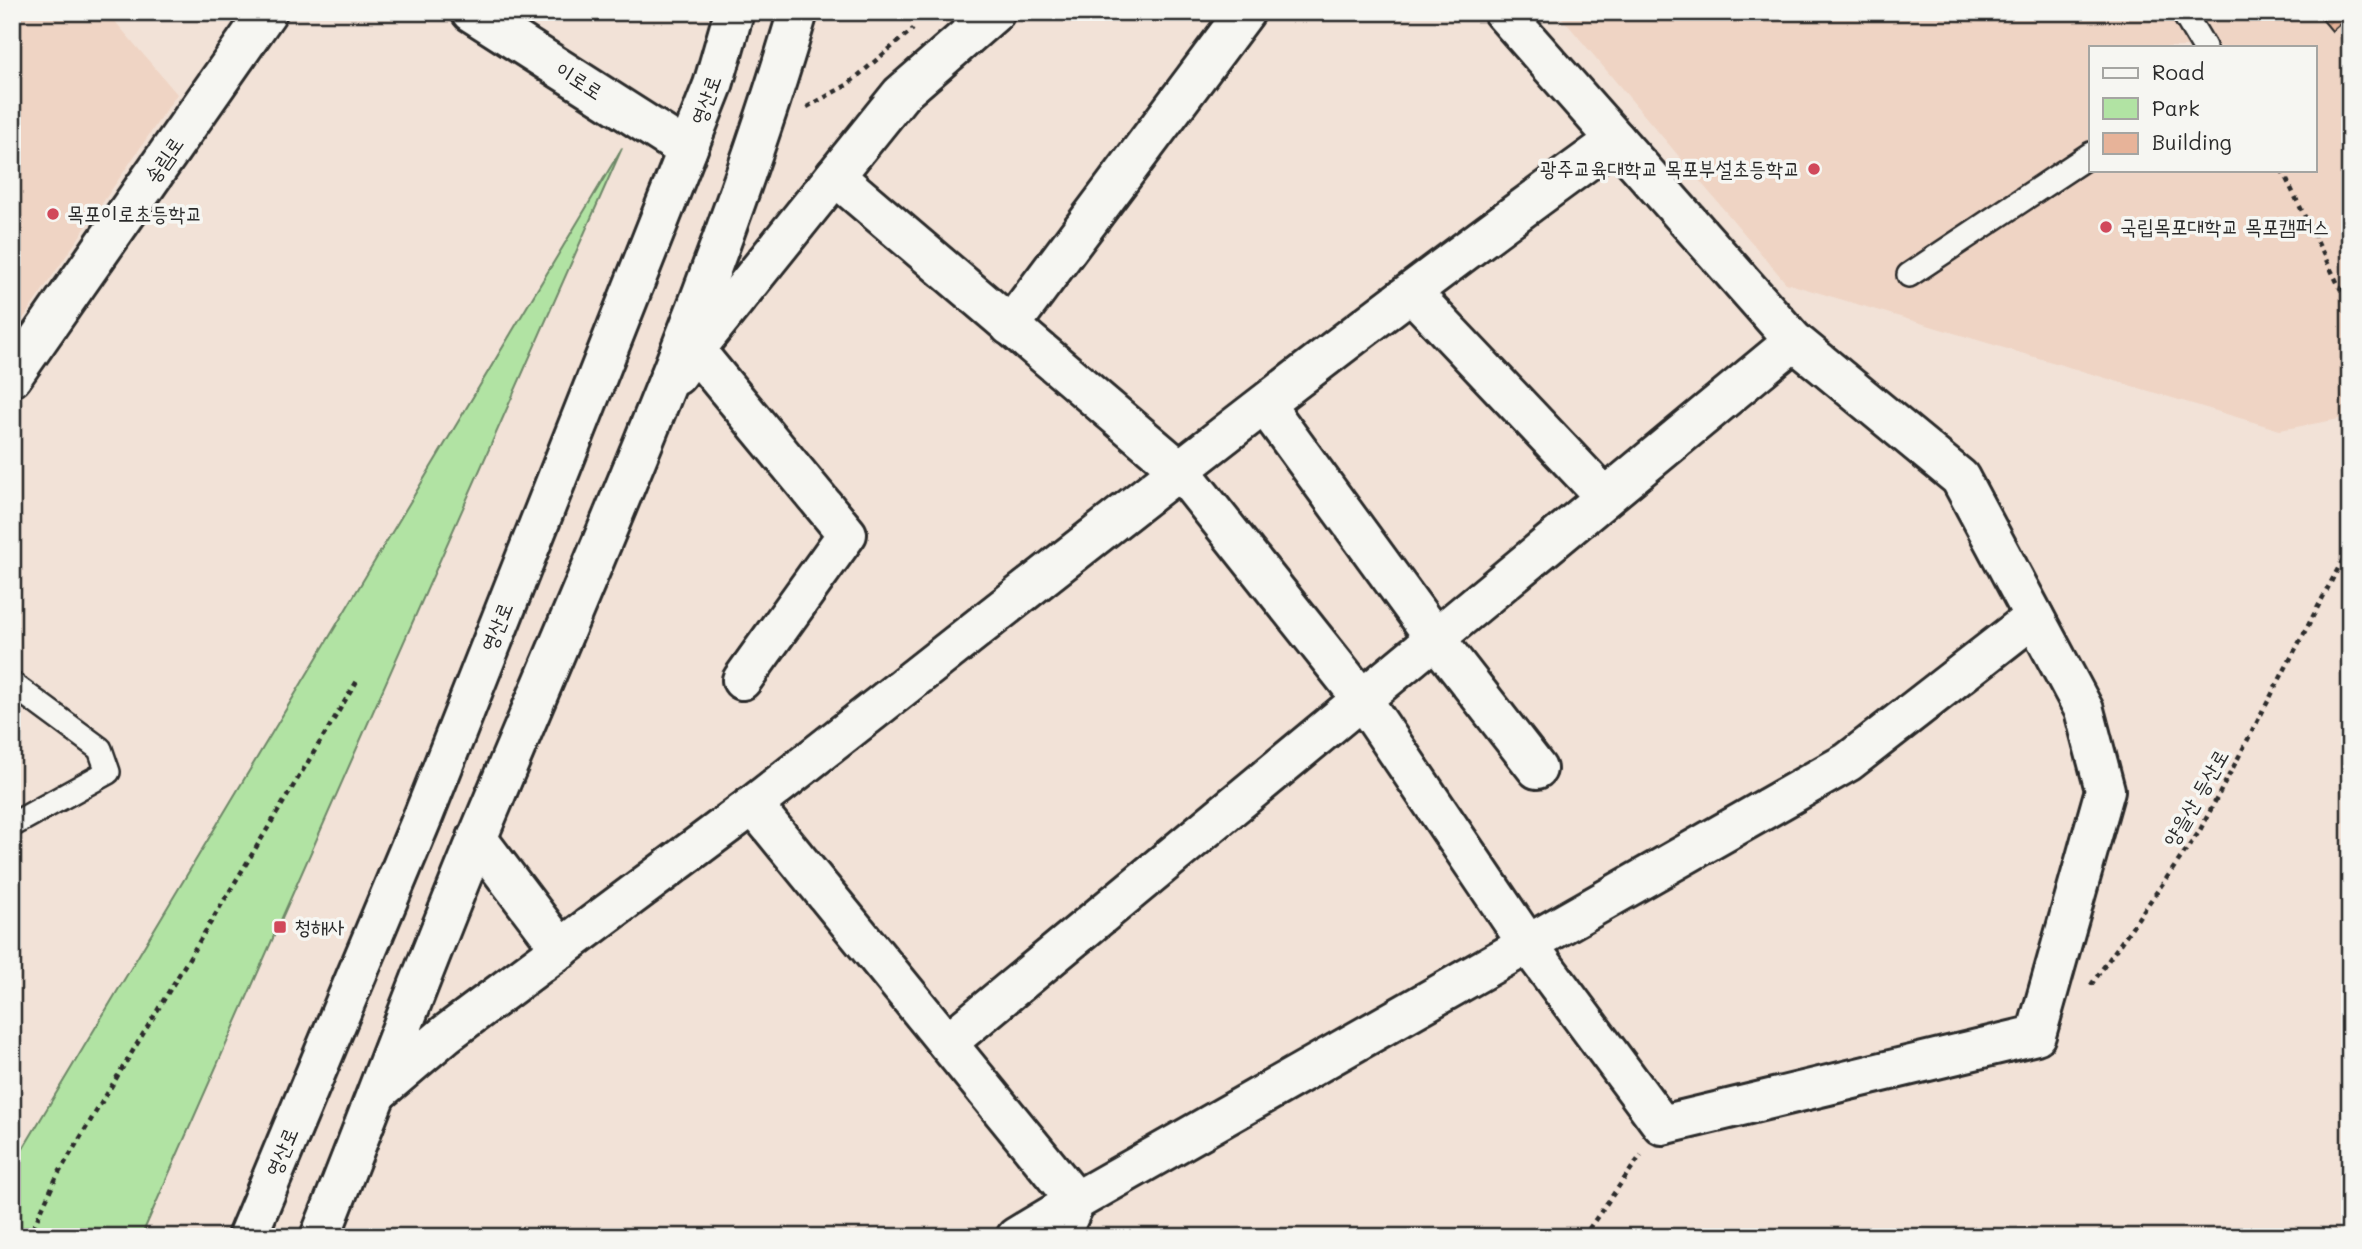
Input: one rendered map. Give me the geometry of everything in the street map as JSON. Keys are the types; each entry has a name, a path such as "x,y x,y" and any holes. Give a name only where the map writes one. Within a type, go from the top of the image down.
{"street":[{"name":"송림로","path":"12,377 267,12"},
{"name":"이로로","path":"471,12 687,149"},
{"name":"영산로","path":"247,1237 424,814 713,85 734,12"},
{"path":"625,488 762,127 798,12"},
{"path":"320,1237 477,838 625,488 680,368 901,93 995,12"},
{"path":"1010,326 1245,12"},
{"path":"835,176 1180,470 1362,699 1527,943 1662,1125 2036,1035 2105,790 2084,710 1960,478 1794,341 1503,12"},
{"path":"378,1092 446,1034 753,805 1180,470 1616,140"},
{"path":"1412,293 1605,497"},
{"path":"947,1043 1794,341"},
{"path":"695,350 846,534 742,680"},
{"path":"1265,405 1435,638 1538,769"},
{"path":"1016,1237 1847,762 2034,617"},
{"path":"753,805 1076,1201"},
{"path":"477,838 561,950"},
{"path":"1059,1237 1076,1201"}],"lane":[{"path":"2183,12 2203,46"},
{"path":"1909,275 2089,155"},
{"path":"12,684 100,749 108,772 12,825"}],"path":[{"path":"762,127 847,85 915,27"},
{"path":"2283,172 2342,290 2350,295"},
{"name":"양을산 등산로","path":"2090,987 2199,832 2350,546"},
{"path":"29,1237 57,1176 357,681"},
{"path":"1583,1237 1662,1125"}],"shaded area":[{"name":"목포이로초등학교","path":"12,12 107,12 177,94 12,335"},
{"name":"국립목포대학교 목포캠퍼스","path":"1557,12 2350,12 2350,417 2280,430 1786,283"}],"green space":[{"path":"622,148 141,1237 12,1237 12,1167"}],"building":[{"path":"2316,12 2350,12 2350,15 2332,31"}],"place":[{"name":"광주교육대학교 목포부설초등학교","path":"1814,169"},
{"name":"목포이로초등학교","path":"53,214"},
{"name":"국립목포대학교 목포캠퍼스","path":"2106,227"},
{"name":"청해사","path":"280,927"}]}
